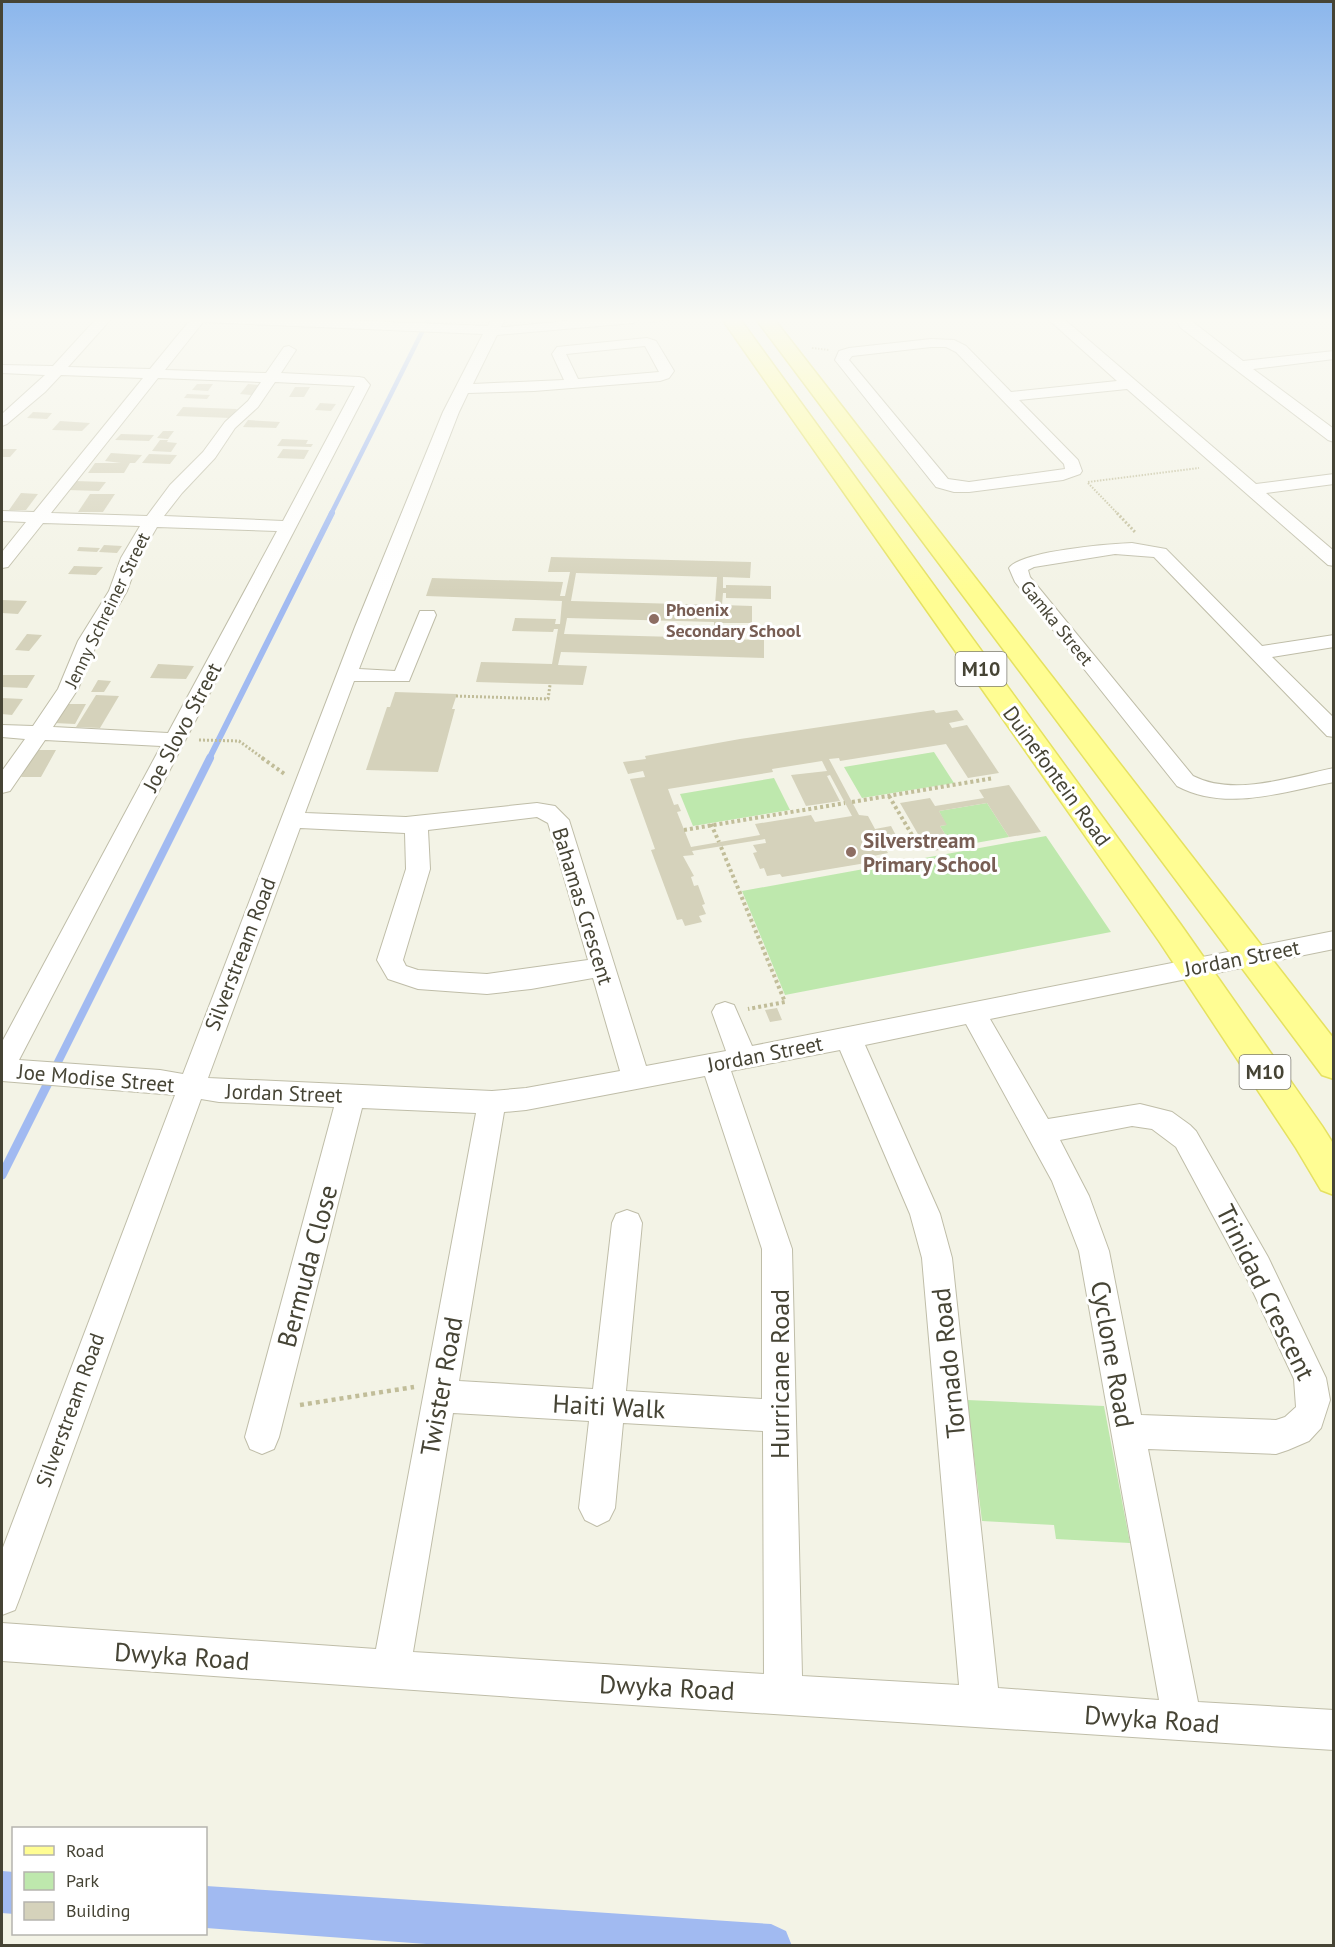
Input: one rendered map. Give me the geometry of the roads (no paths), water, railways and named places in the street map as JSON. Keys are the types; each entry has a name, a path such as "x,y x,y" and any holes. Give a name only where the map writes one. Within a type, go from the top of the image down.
{"main road":[{"name":"Duinefontein Road","path":"796,410 1193,968 1309,1137 1334,1179"},
{"name":"Duinefontein Road","path":"834,410 1334,1065"}],"street":[{"path":"2,421 16,410"},
{"path":"2,563 125,410"},
{"name":"Jenny Schreiner Street","path":"2,786 68,689 88,641 118,591 130,558 151,522 176,489 205,460 230,425 247,410"},
{"name":"Joe Slovo Street","path":"2,1068 351,410"},
{"name":"Silverstream Road","path":"2,1597 346,675 453,410"},
{"path":"881,410 938,479 954,487 969,488 1052,477 1074,471 1072,463 1020,410"},
{"path":"1158,410 1334,561"},
{"path":"1298,410 1334,437"},
{"path":"1251,490 1334,479"},
{"path":"2,516 290,526"},
{"name":"Gamka Street","path":"1334,731 1166,557 1152,549 1132,547 1029,562 1018,568 1020,578 1185,781 1193,787 1207,792 1230,794 1334,775"},
{"path":"346,675 402,677 427,615"},
{"path":"1258,653 1334,641"},
{"path":"2,731 176,740"},
{"name":"Bahamas Crescent","path":"291,820 416,824 526,810 547,811 554,815 558,820 636,1079"},
{"path":"416,824 418,869 390,960 390,967 396,973 419,980 483,984 518,981 602,967"},
{"name":"Jordan Street","path":"191,1086 219,1091 492,1102 543,1097 1334,940"},
{"name":"Cyclone Road","path":"972,1012 1041,1132 1087,1226 1094,1251 1182,1721"},
{"name":"Hurricane Road","path":"726,1013 729,1061 777,1249 783,1694"},
{"name":"Tornado Road","path":"848,1038 925,1214 937,1258 980,1706"},
{"name":"Joe Modise Street","path":"2,1068 191,1086"},
{"name":"Bermuda Close","path":"262,1437 351,1096"},
{"name":"Twister Road","path":"391,1670 431,1391 492,1102"},
{"name":"Trinidad Crescent","path":"1041,1132 1132,1115 1147,1115 1176,1128 1186,1139 1257,1267 1295,1345 1315,1394 1314,1410 1308,1422 1293,1433 1276,1437 1126,1431"},
{"path":"597,1508 627,1223"},
{"name":"Haiti Walk","path":"431,1391 607,1406 779,1416"},
{"name":"Dwyka Road","path":"2,1642 391,1670 1334,1730"}],"waterway":[{"path":"331,514 383,410"},
{"path":"209,759 332,513"},
{"path":"55,1068 210,758"},
{"path":"2,1175 56,1067"},
{"path":"2,1892 12,1893"},
{"path":"207,1907 771,1946"}],"place":[{"name":"Phoenix Secondary School","path":"654,619"},
{"name":"Silverstream Primary School","path":"851,852"}]}
